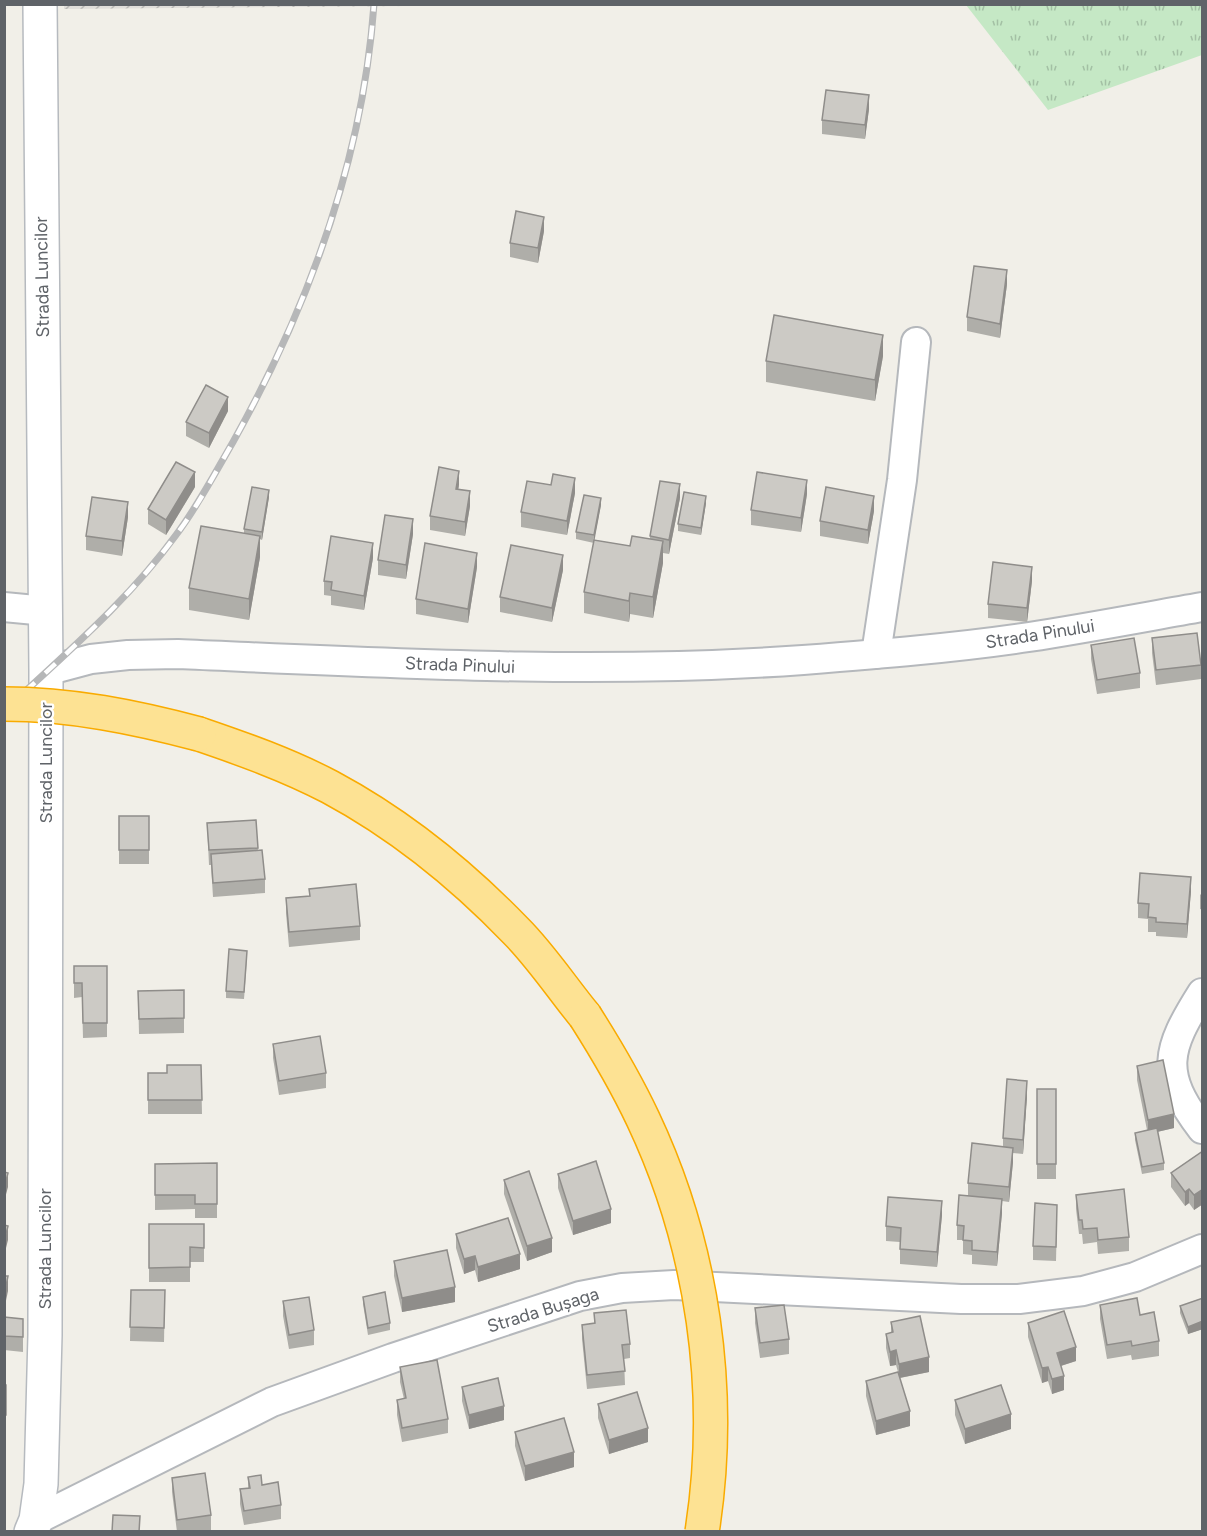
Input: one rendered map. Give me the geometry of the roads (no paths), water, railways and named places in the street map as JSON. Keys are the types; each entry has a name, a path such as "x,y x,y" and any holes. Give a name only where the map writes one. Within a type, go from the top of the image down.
{"highway":[{"path":"4,704 57,706 99,711 199,734 265,757 329,787 399,829 463,879 518,932 585,1016 615,1064 652,1138 681,1219 695,1270 706,1334 710,1392 710,1458 702,1532"}],"main road":[{"name":"Strada Luncilor","path":"34,1526 41,1484 44,1394 46,611 40,4"}],"street":[{"path":"876,654 902,480 916,342"},
{"path":"4,607 46,611"},
{"name":"Strada Pinului","path":"46,671 91,659 128,655 178,654 519,667 678,666 801,660 1029,637 1203,607"},
{"path":"1203,993 1181,1030 1174,1050 1172,1067 1173,1083 1181,1099 1203,1129"},
{"name":"Strada Bușaga","path":"34,1526 272,1402 393,1358 579,1296 622,1288 674,1285 961,1299 1019,1299 1083,1291 1135,1276 1203,1250"}],"railway":[{"path":"4,711 94,627 157,559 199,501 260,391 308,285 328,231 358,119 368,62 374,4"}]}
